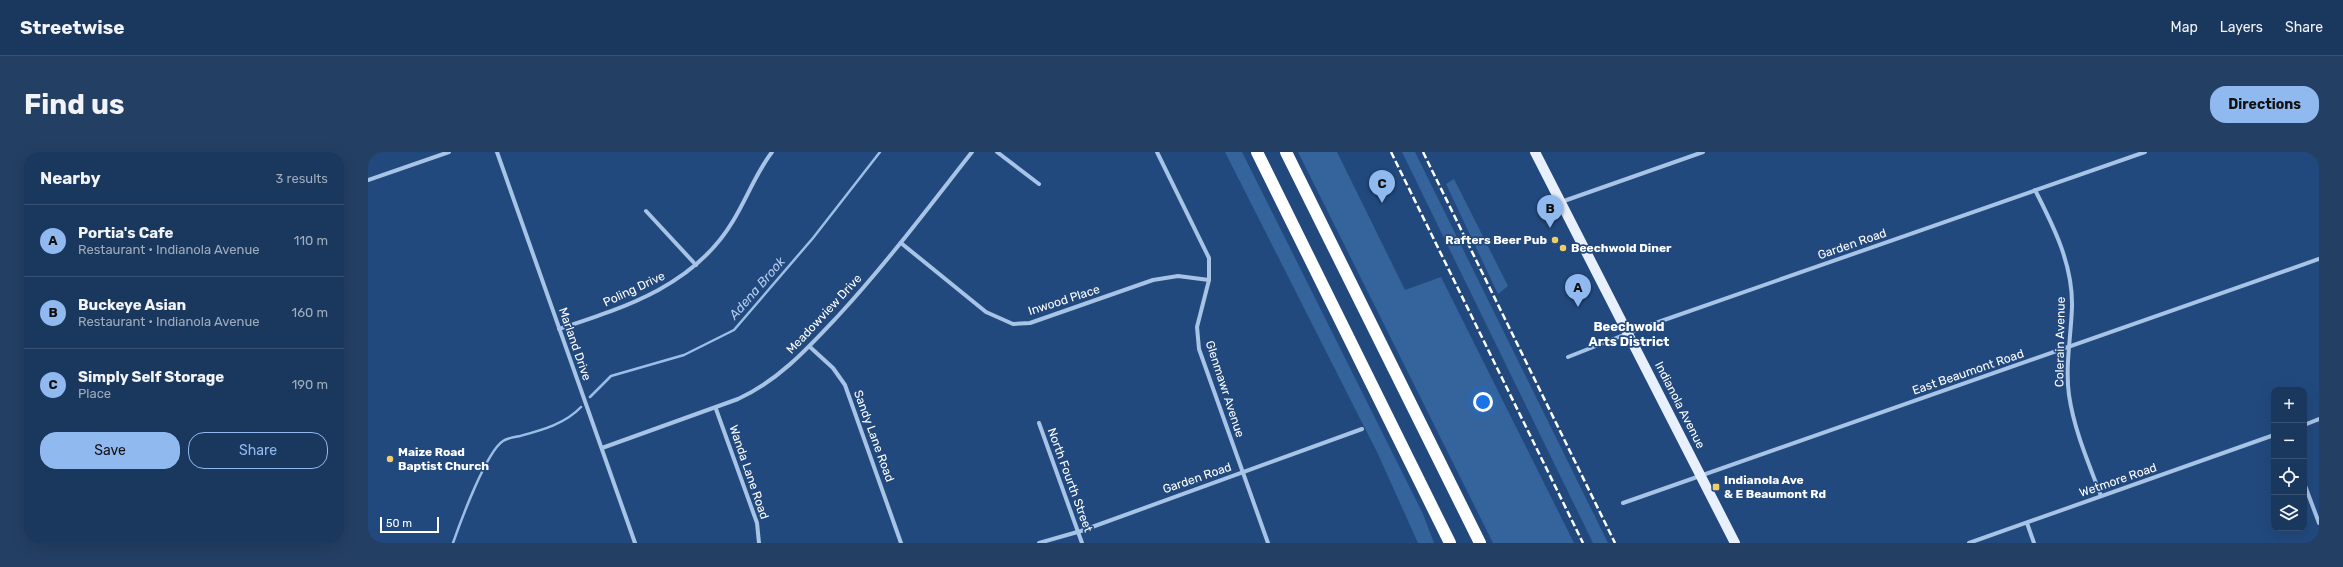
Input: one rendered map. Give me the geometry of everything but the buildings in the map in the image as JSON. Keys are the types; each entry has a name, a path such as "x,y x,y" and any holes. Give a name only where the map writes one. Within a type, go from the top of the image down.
{"highway":[{"path":"1257,152 1450,543"},
{"path":"1286,152 1480,543"}],"main road":[{"name":"Indianola Avenue","path":"1535,152 1629,333 1735,543"}],"street":[{"path":"368,180 449,152"},
{"name":"Marland Drive","path":"497,152 635,543"},
{"name":"Poling Drive","path":"560,329 648,297 670,285 696,265 715,247 733,221 750,187 772,152"},
{"name":"Meadowview Drive","path":"602,448 716,408 752,393 810,346 901,243 972,152"},
{"path":"997,152 1038,184"},
{"name":"Glenmawr Avenue","path":"1158,152 1209,258 1209,280 1197,327 1199,349 1268,543"},
{"path":"1561,202 1703,152"},
{"name":"Garden Road","path":"1568,357 1629,333 2145,152"},
{"name":"Colerain Avenue","path":"2035,190 2068,263 2072,306 2069,347 2069,396 2081,443 2101,496"},
{"path":"646,212 696,265"},
{"name":"Inwood Place","path":"901,243 986,312 1013,324 1030,323 1153,280 1178,276 1209,280"},
{"name":"East Beaumont Road","path":"1623,503 2319,259"},
{"name":"Sandy Lane Road","path":"810,346 833,368 845,385 901,543"},
{"name":"Wanda Lane Road","path":"716,408 757,523 759,543"},
{"path":"2307,424 2319,420"},
{"name":"North Fourth Street","path":"1039,423 1082,543"},
{"name":"Garden Road","path":"1039,543 1078,531 1243,473 1362,429"},
{"name":"Wetmore Road","path":"1969,543 2271,436"},
{"path":"2307,491 2319,523"},
{"path":"2027,522 2034,543"}],"shaded area":[{"path":"1225,152 1242,152 1423,514 1434,543 1418,543 1378,454"},
{"path":"1298,152 1337,152 1405,290 1441,277 1574,543 1493,543"},
{"path":"1402,152 1415,152 1608,543 1593,543"},
{"path":"1454,179 1508,286 1498,294 1446,184"}],"waterway":[{"name":"Adena Brook","path":"590,397 611,376 684,355 734,330 813,238 880,152"},
{"name":"Adena Brook","path":"453,543 474,489 496,448 507,439 553,426 568,418 581,407"}],"railway":[{"path":"1391,152 1583,543"},
{"path":"1423,152 1615,543"}],"place":[{"name":"Simply Self Storage","path":"1382,203"},
{"name":"Buckeye Asian","path":"1550,228"},
{"name":"Rafters Beer Pub","path":"1555,240"},
{"name":"Beechwold Diner","path":"1563,248"},
{"name":"Portia's Cafe","path":"1578,307"},
{"name":"Maize Road Baptist Church","path":"390,459"},
{"name":"Indianola Ave & E Beaumont Rd","path":"1716,487"}],"district":[{"name":"Beechwold Arts District","path":"1629,334"}]}
